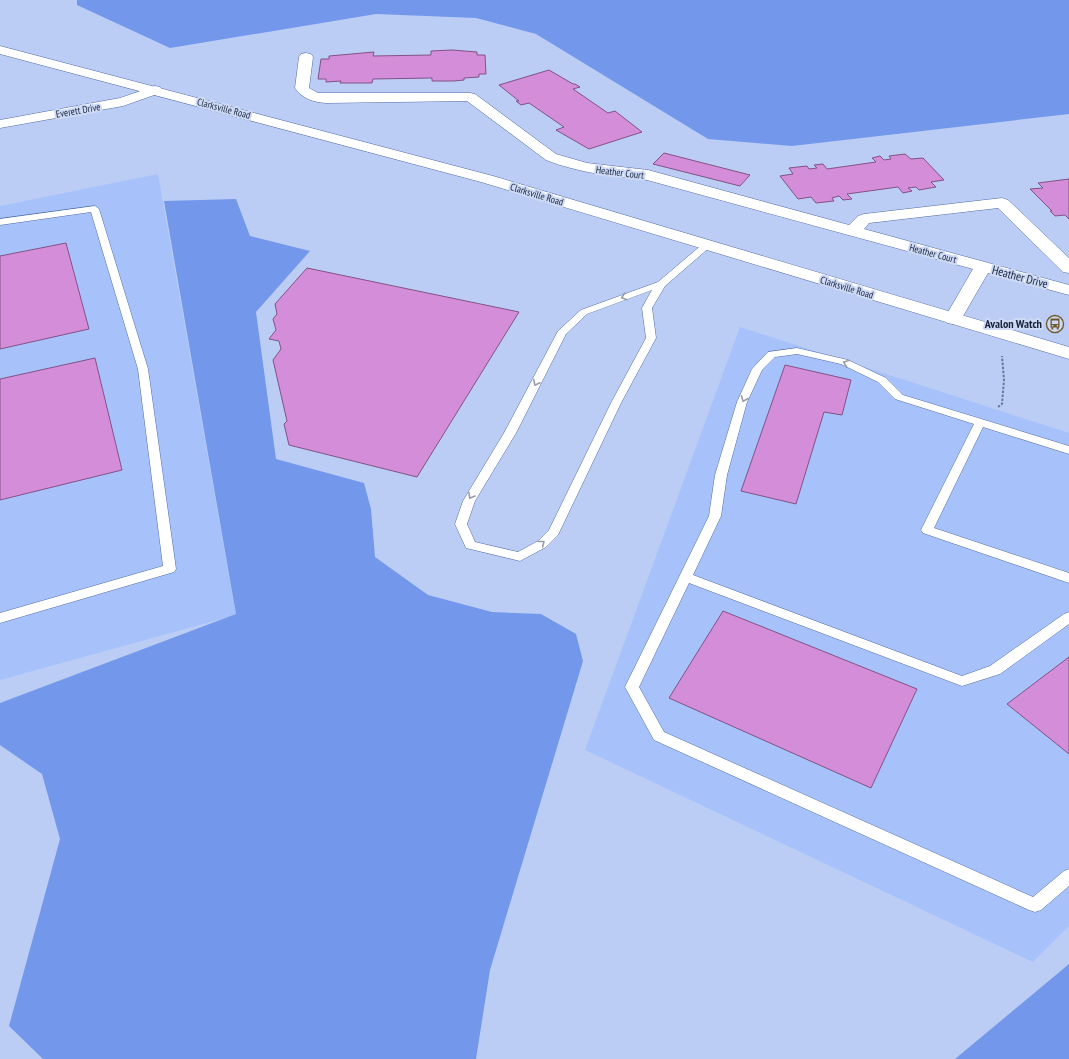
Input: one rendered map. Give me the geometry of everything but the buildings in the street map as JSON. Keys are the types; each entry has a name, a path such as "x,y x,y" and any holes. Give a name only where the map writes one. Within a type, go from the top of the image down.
{"street":[{"name":"Clarksville Road","path":"0,50 488,179 1069,353"},
{"name":"Heather Court","path":"306,57 302,88 305,94 314,97 326,99 470,97 551,157 566,163 585,168 648,176 983,267"},
{"name":"Everett Drive","path":"0,124 124,102 155,90"},
{"path":"853,231 864,219 1002,203 1069,268"},
{"name":"Heather Drive","path":"953,319 983,267 1069,290"}],"lane":[{"path":"0,222 95,209 143,369 170,569 0,618"},
{"path":"661,284 584,312 562,334 510,433 468,501 461,524 470,545 520,557 542,544 554,532 616,403 651,338 647,308 661,284 707,245"},
{"path":"1069,450 899,397 882,380 844,362 797,351 772,354 757,369 742,402 721,475 715,516 632,687 658,736 1035,905 1069,876"},
{"path":"980,422 927,530 1069,578"},
{"path":"686,576 962,681 995,670 1069,617"}],"path":[{"path":"980,422 1002,404 1004,380 1002,355"}],"shaded area":[{"path":"77,0 1069,0 1069,114 792,146 708,139 536,34 476,18 376,14 170,48 77,5"},
{"path":"158,174 236,615 0,680 0,206"},
{"path":"236,199 250,236 310,251 256,312 276,459 364,483 371,509 375,557 428,595 492,612 541,614 576,634 583,661 490,970 476,1059 43,1059 9,1026 60,839 42,774 0,745 0,703 236,614 164,201"},
{"path":"740,327 1069,433 1069,926 1033,962 585,750"},
{"path":"1069,964 1069,1059 955,1059"}],"place":[{"name":"Avalon Watch","path":"1055,324"}]}
